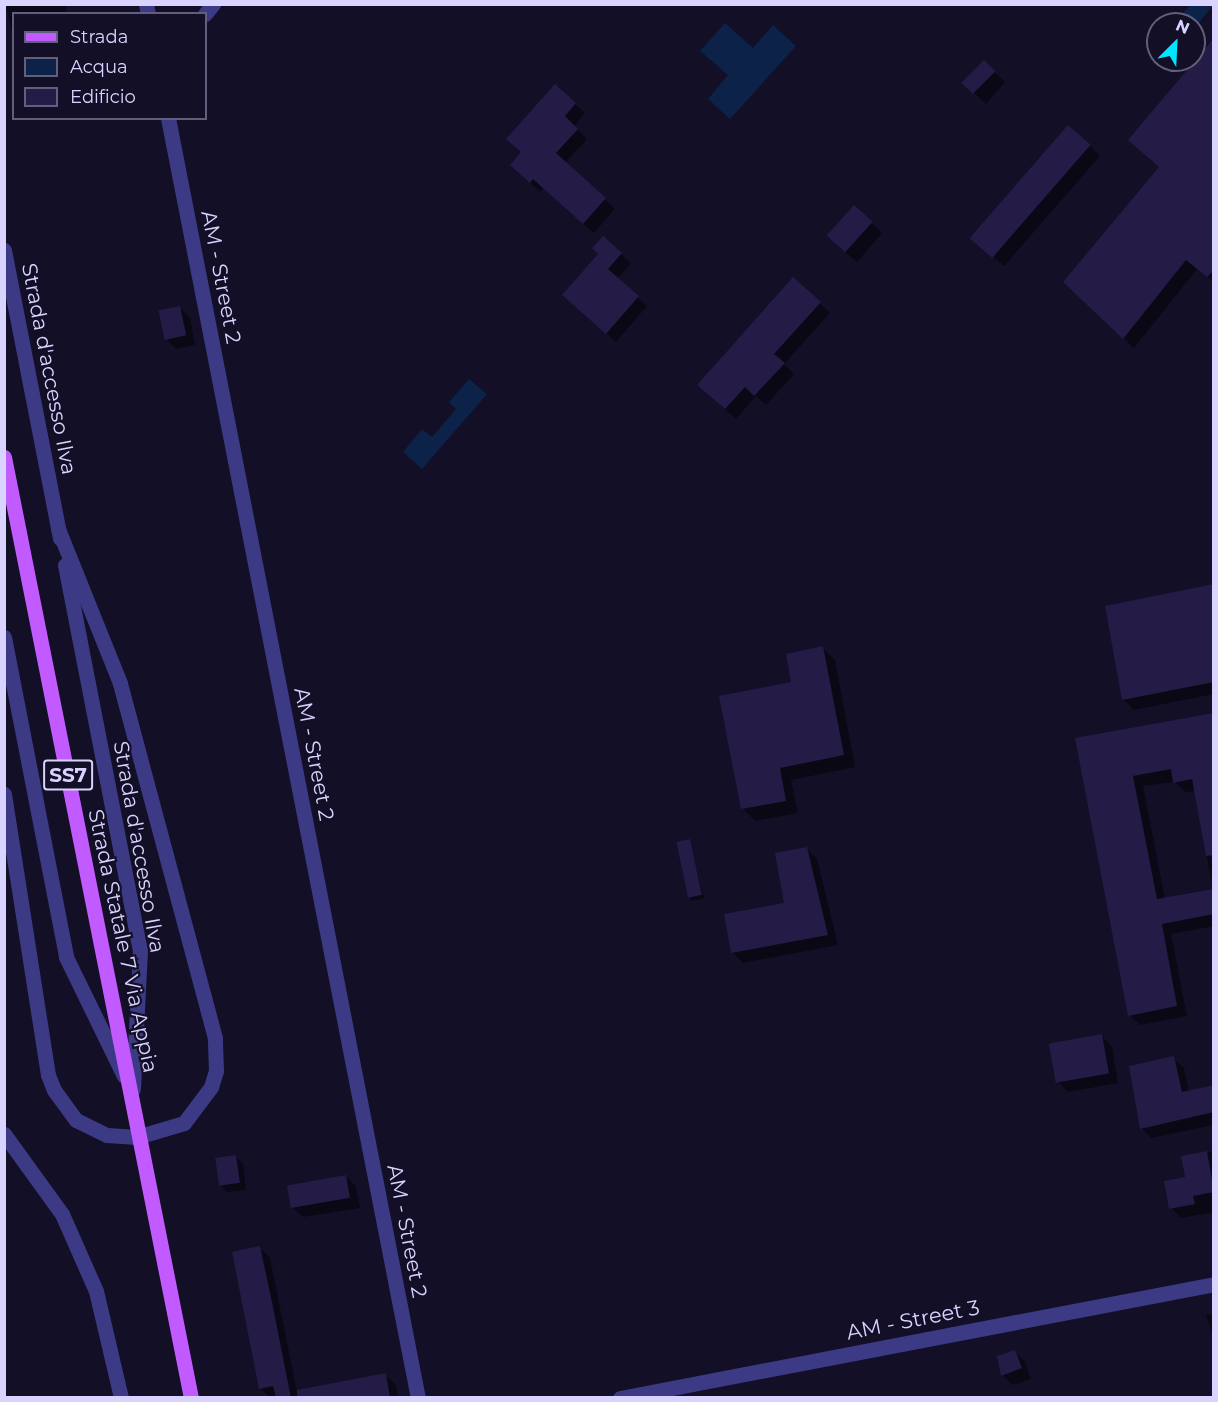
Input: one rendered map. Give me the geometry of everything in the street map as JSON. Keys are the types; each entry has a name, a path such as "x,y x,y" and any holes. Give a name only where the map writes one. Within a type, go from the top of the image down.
{"main road":[{"name":"Strada Statale 7 Via Appia","path":"4,458 132,1092 191,1398"}],"street":[{"name":"AM - Street 2","path":"168,120 418,1398"},
{"name":"Strada d'accesso Ilva","path":"4,250 140,950 132,1092"},
{"path":"4,794 48,1075 63,1107 92,1129 122,1137 156,1134 184,1123 211,1087 216,1071 215,1038 120,682 58,529"},
{"path":"4,638 66,957 132,1092"},
{"path":"4,1134 62,1214 92,1282 120,1398"},
{"name":"AM - Street 3","path":"620,1398 1214,1284"}],"water":[{"path":"1190,5 1213,5 1206,14 1206,12 1184,12"},
{"path":"725,23 753,48 773,25 796,46 730,119 708,99 728,75 700,51"},
{"path":"469,379 487,394 422,469 403,452 422,429 432,437 456,409 449,402"}],"building":[{"path":"1214,38 1214,270 1207,277 1186,260 1123,339 1063,282 1159,167 1128,140 1185,72 1206,72 1206,47"},
{"path":"984,60 995,71 973,94 961,83"},
{"path":"555,84 576,103 565,116 578,129 556,153 606,198 583,224 533,179 530,183 510,165 521,152 506,139"},
{"path":"1068,125 1091,145 992,258 970,238"},
{"path":"854,205 873,222 845,252 827,235"},
{"path":"603,236 622,253 608,269 639,296 606,334 562,295 598,254 592,248"},
{"path":"793,277 821,302 774,354 785,363 754,396 745,387 725,409 697,385"},
{"path":"180,306 186,335 165,340 158,311"},
{"path":"1214,584 1214,682 1122,700 1105,606"},
{"path":"823,646 844,755 780,768 786,801 741,809 719,696 791,682 786,654"},
{"path":"1214,713 1214,855 1206,856 1192,779 1173,783 1171,769 1133,776 1157,899 1214,889 1214,914 1162,924 1177,1006 1128,1016 1075,738"},
{"path":"690,839 702,895 688,898 676,842"},
{"path":"807,847 828,935 731,953 724,914 784,903 775,853"},
{"path":"1102,1034 1109,1073 1056,1083 1049,1043"},
{"path":"1174,1056 1182,1092 1214,1085 1214,1112 1140,1129 1129,1066"},
{"path":"1207,1151 1214,1192 1193,1196 1195,1204 1169,1209 1164,1181 1185,1177 1181,1156"},
{"path":"236,1155 240,1183 219,1186 215,1158"},
{"path":"346,1175 350,1198 291,1208 287,1185"},
{"path":"260,1246 291,1398 276,1398 273,1386 259,1389 232,1252"},
{"path":"1015,1350 1022,1368 1001,1376 997,1356"},
{"path":"386,1373 390,1398 297,1398 297,1390"}]}
